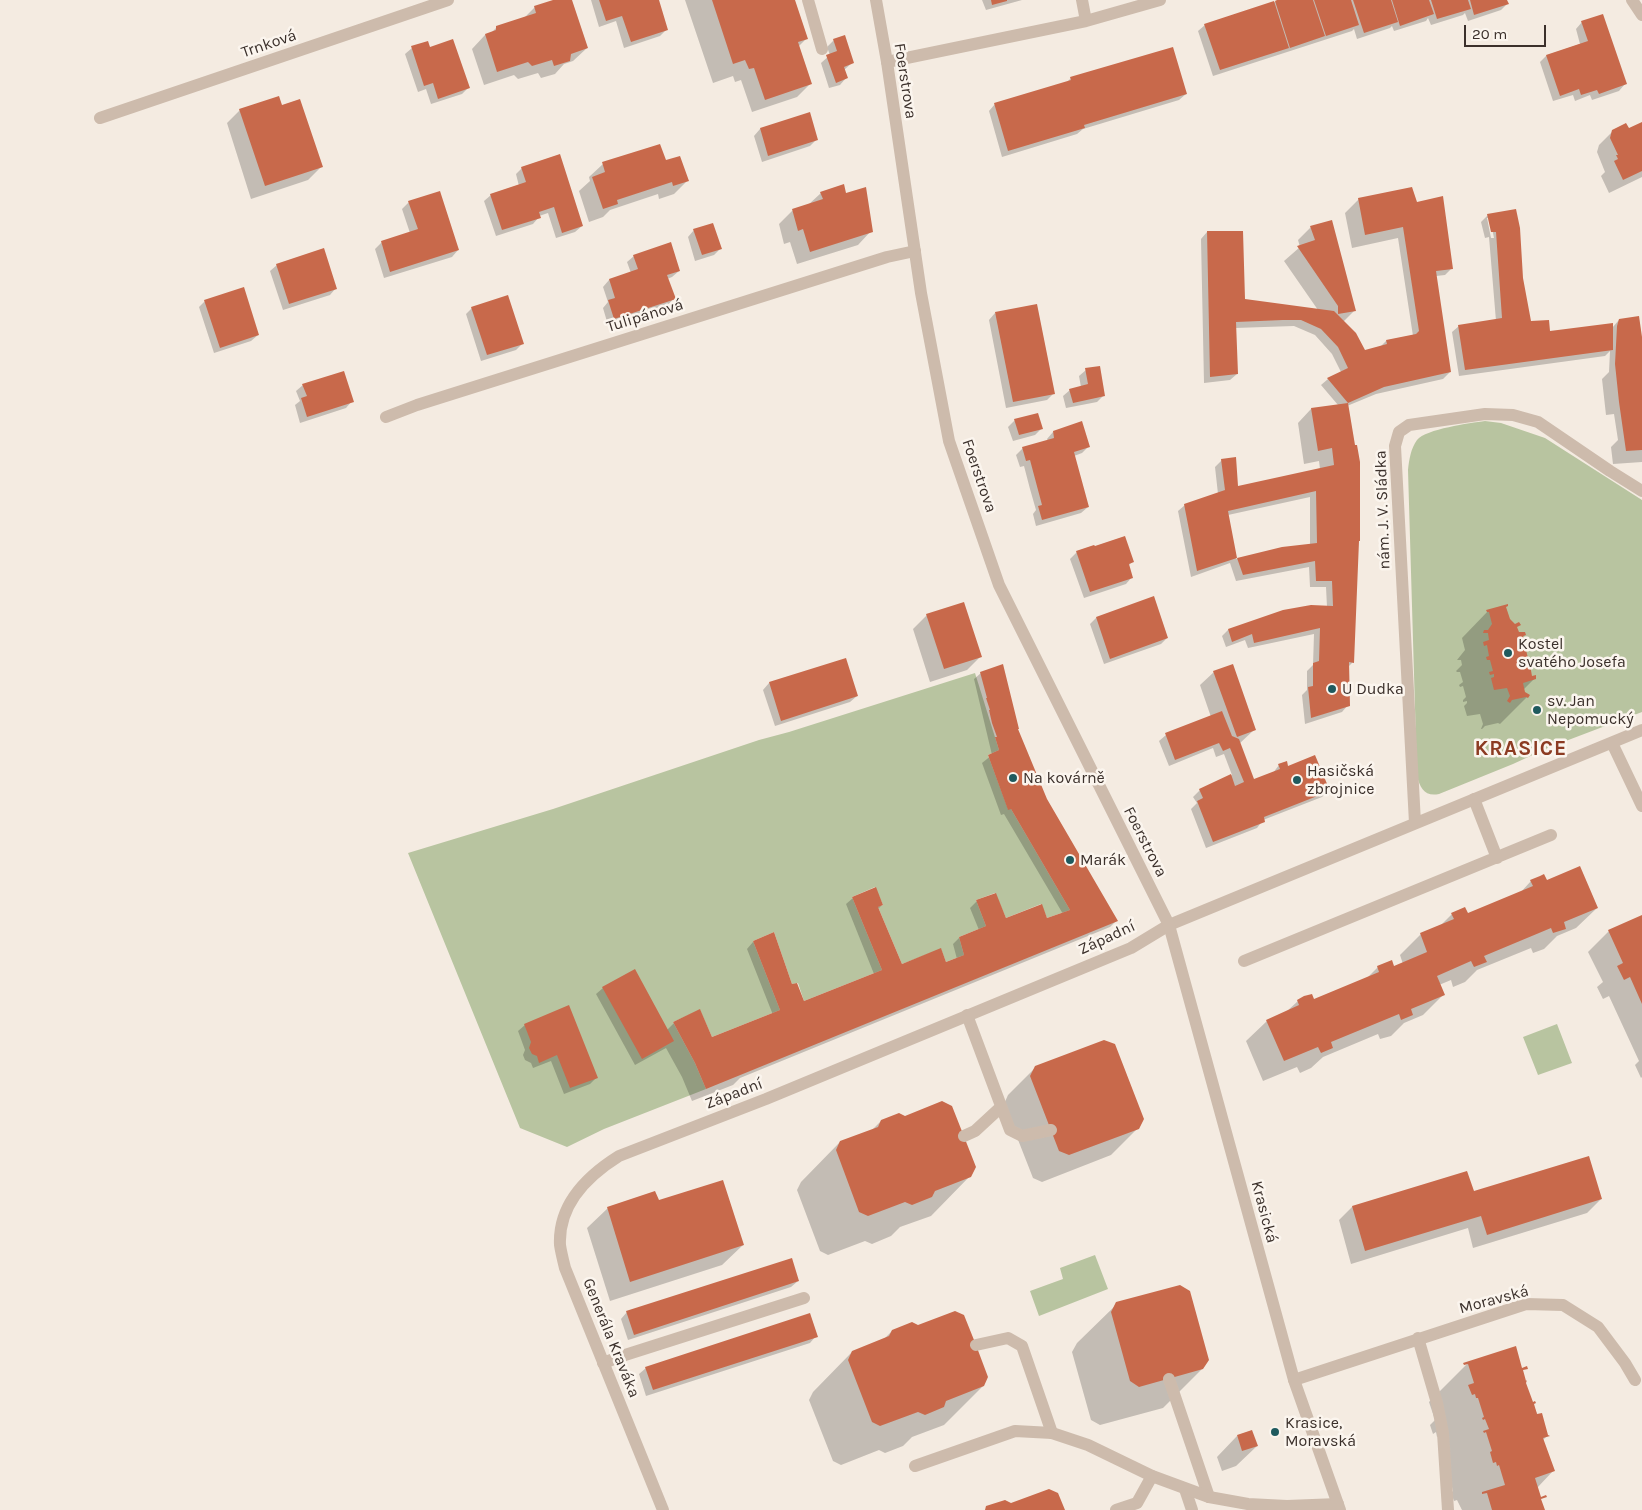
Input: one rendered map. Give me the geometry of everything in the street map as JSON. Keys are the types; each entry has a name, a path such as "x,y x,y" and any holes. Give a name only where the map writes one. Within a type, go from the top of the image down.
{"street":[{"name":"Trnková","path":"100,118 448,0"},
{"path":"808,0 822,50"},
{"name":"Foerstrova","path":"876,0 921,292 949,441 999,585 1169,925"},
{"path":"1082,0 1086,21"},
{"path":"887,62 1086,21 1160,0"},
{"path":"1632,0 1642,15"},
{"name":"Tulipánová","path":"386,418 417,405 547,363 887,257 915,251"},
{"name":"nám. J. V. Sládka","path":"1415,823 1395,446 1399,432 1409,425 1485,414 1513,415 1538,422 1642,491"},
{"name":"Západní","path":"588,1179 619,1156 766,1099 967,1016 1130,948 1169,925 1642,730"},
{"path":"1612,743 1642,806"},
{"path":"1474,799 1497,858"},
{"path":"1244,961 1551,835"},
{"name":"Krasická","path":"915,1466 1014,1431 1052,1433 1088,1445 1152,1476 1209,1496 1248,1504 1339,1507 1294,1380 1169,925"},
{"path":"967,1016 1010,1130 1022,1136 1051,1130"},
{"path":"964,1136 975,1131 1001,1107"},
{"name":"Generála Kraváka","path":"588,1179 570,1201 562,1224 560,1245 565,1268 663,1510"},
{"path":"603,1363 804,1298"},
{"name":"Moravská","path":"1294,1380 1526,1304 1563,1304 1598,1327 1625,1363 1635,1380"},
{"path":"976,1345 1008,1338 1022,1346 1052,1433"},
{"path":"1418,1338 1438,1403 1443,1433 1448,1510"},
{"path":"1169,1378 1209,1496"},
{"path":"1116,1510 1137,1503 1152,1476"},
{"path":"1185,1489 1192,1510"}],"green space":[{"path":"1485,421 1501,423 1545,438 1642,500 1642,712 1550,747 1513,764 1434,795 1424,791 1417,776 1409,462 1413,447 1422,436 1449,427"},
{"path":"975,673 999,750 988,755 1008,809 1011,809 1070,910 1047,918 1041,904 1006,918 995,893 976,900 986,926 959,937 964,955 946,962 941,949 902,964 878,907 883,905 875,887 852,897 882,970 804,1001 798,983 792,984 774,932 753,941 780,1010 712,1037 700,1010 673,1022 695,1063 706,1089 604,1129 567,1147 520,1128 408,853 553,809 759,740"},
{"path":"1557,1024 1572,1063 1538,1075 1523,1037"},
{"path":"1095,1255 1108,1289 1039,1316 1030,1291 1063,1279 1060,1268"}],"building":[{"path":"553,0 572,0 588,48 571,54 570,61 554,66 552,60 532,66 528,62 497,72 485,34 496,30 496,26 536,13 534,6"},
{"path":"599,0 659,0 668,30 631,42 622,16 606,21"},
{"path":"712,0 795,0 808,39 798,42 812,84 765,100 754,68 749,69 745,60 733,64"},
{"path":"991,0 1007,0 1007,1 992,5"},
{"path":"1313,0 1325,36 1290,48 1275,1"},
{"path":"1314,0 1351,0 1359,25 1326,36"},
{"path":"1353,0 1391,0 1398,22 1364,33"},
{"path":"1392,0 1429,0 1434,14 1400,26"},
{"path":"1431,0 1468,0 1471,9 1437,19"},
{"path":"1470,0 1507,0 1509,4 1474,15"},
{"path":"1274,1 1289,48 1220,70 1204,24"},
{"path":"1603,14 1627,84 1599,94 1597,90 1581,95 1579,89 1560,96 1546,55 1588,41 1581,21"},
{"path":"845,35 854,63 844,67 848,78 836,83 826,55 837,51 833,39"},
{"path":"453,39 470,88 438,99 433,83 424,86 411,46 428,41 430,47"},
{"path":"1173,47 1187,94 1084,125 1085,128 1008,151 994,103 1071,80 1070,77"},
{"path":"279,96 282,105 300,99 323,167 265,186 239,109"},
{"path":"810,112 818,140 768,156 760,128"},
{"path":"1642,122 1642,171 1623,180 1614,161 1618,159 1616,155 1618,155 1610,138 1612,130 1626,123 1629,128"},
{"path":"660,144 666,160 680,156 689,181 673,186 672,182 617,200 618,204 603,209 592,177 605,172 602,162"},
{"path":"560,154 583,226 562,233 554,207 539,212 541,218 502,230 490,194 526,182 521,167"},
{"path":"844,184 846,193 866,187 873,232 810,252 803,229 798,231 792,209 823,199 820,192"},
{"path":"1412,187 1417,202 1443,196 1453,269 1436,271 1451,372 1384,387 1348,403 1327,378 1348,368 1338,347 1321,329 1301,320 1283,320 1236,322 1238,374 1210,377 1207,231 1243,231 1245,299 1334,311 1356,333 1365,350 1387,344 1386,340 1416,334 1419,331 1403,227 1365,235 1358,198"},
{"path":"440,191 459,250 390,272 381,241 418,229 408,201"},
{"path":"1516,209 1520,228 1523,278 1531,321 1549,320 1550,331 1613,323 1613,350 1465,370 1458,325 1502,318 1496,232 1491,232 1487,214"},
{"path":"1332,220 1356,311 1338,314 1338,306 1297,246 1315,240 1310,226"},
{"path":"713,223 722,249 702,255 693,229"},
{"path":"671,242 680,271 667,275 676,299 614,319 608,300 615,298 609,279 638,269 633,255"},
{"path":"324,248 337,289 289,304 276,264"},
{"path":"244,287 259,335 220,348 204,300"},
{"path":"508,295 524,344 487,355 471,307"},
{"path":"1037,304 1055,394 1013,402 995,312"},
{"path":"1639,316 1642,337 1642,450 1626,451 1615,364 1617,326 1619,319"},
{"path":"1100,366 1105,396 1073,403 1069,389 1088,384 1085,368"},
{"path":"344,371 354,402 307,417 301,398 307,396 302,384"},
{"path":"1348,403 1355,445 1357,445 1360,462 1360,541 1354,663 1349,662 1350,706 1311,718 1308,687 1313,686 1313,663 1319,661 1320,628 1254,643 1252,634 1232,642 1228,629 1283,610 1311,605 1333,606 1332,581 1316,581 1315,561 1243,575 1237,558 1197,571 1184,504 1225,490 1221,459 1236,457 1238,486 1334,465 1332,448 1318,451 1311,408","holes":["1316,491 1317,543 1282,547 1237,558 1228,511"]},
{"path":"1038,413 1043,429 1019,435 1014,419"},
{"path":"1082,421 1090,447 1074,452 1089,507 1042,520 1038,506 1042,505 1030,460 1026,461 1022,447 1054,438 1053,431"},
{"path":"1125,536 1134,562 1129,564 1133,578 1090,592 1076,551"},
{"path":"1154,596 1168,638 1110,659 1096,617"},
{"path":"964,602 982,657 944,669 926,614"},
{"name":"Kostel svatého Josefa","path":"1508,604 1506,607 1510,619 1515,624 1519,622 1521,625 1517,627 1519,632 1525,632 1526,635 1523,636 1526,647 1529,646 1530,649 1526,650 1529,662 1533,661 1533,664 1530,665 1532,676 1536,675 1536,679 1523,683 1525,692 1530,695 1528,698 1512,700 1510,703 1507,701 1510,696 1507,688 1494,690 1491,678 1494,677 1494,674 1490,675 1489,672 1493,671 1490,660 1487,660 1486,657 1489,656 1487,645 1484,646 1483,642 1489,640 1488,633 1483,633 1484,630 1488,630 1492,624 1489,612 1486,610"},
{"path":"846,658 858,696 781,721 769,682"},
{"path":"1003,664 1018,729 1047,799 1118,921 706,1089 695,1063 673,1022 700,1009 712,1037 780,1010 753,941 774,932 792,984 797,983 804,1001 882,970 852,897 876,887 883,905 878,907 902,964 941,948 946,962 964,955 959,937 986,926 976,900 996,893 1006,918 1042,904 1047,918 1070,910 1011,809 1008,810 988,755 999,750 980,672"},
{"path":"1233,664 1256,730 1237,737 1213,671"},
{"path":"1222,711 1232,736 1239,739 1254,779 1280,769 1278,764 1287,761 1288,766 1315,755 1330,791 1264,817 1265,822 1213,842 1197,801 1203,798 1199,789 1231,774 1235,786 1244,782 1230,748 1223,751 1219,743 1175,760 1165,733"},
{"path":"1580,866 1598,908 1564,922 1566,929 1553,933 1551,928 1484,956 1487,962 1474,967 1471,961 1437,976 1445,995 1411,1009 1413,1015 1401,1020 1399,1014 1331,1042 1333,1048 1321,1053 1318,1047 1284,1061 1266,1020 1299,1005 1297,1000 1304,996 1312,994 1314,999 1379,972 1377,966 1392,960 1394,966 1427,952 1420,933 1454,919 1451,913 1465,907 1468,913 1533,886 1530,880 1544,874 1547,880"},
{"path":"1642,915 1642,1004 1630,977 1624,980 1617,966 1623,963 1608,930"},
{"path":"635,969 674,1041 642,1059 602,987"},
{"path":"569,1005 598,1078 570,1088 557,1055 539,1063 537,1056 532,1054 529,1048 531,1042 524,1024"},
{"path":"1104,1040 1115,1044 1144,1119 1139,1129 1069,1155 1059,1151 1030,1076 1035,1066"},
{"path":"942,1101 952,1106 976,1167 971,1177 935,1191 932,1197 912,1205 905,1202 868,1216 859,1212 836,1150 840,1141 878,1127 881,1120 899,1113 905,1116"},
{"path":"1589,1156 1602,1199 1487,1235 1481,1216 1365,1251 1352,1206 1467,1171 1474,1191"},
{"path":"723,1180 744,1245 630,1282 607,1207 655,1191 659,1200"},
{"path":"792,1258 799,1281 634,1335 626,1311"},
{"path":"1180,1285 1190,1291 1209,1360 1203,1369 1139,1387 1130,1381 1111,1312 1116,1302"},
{"path":"955,1311 964,1315 976,1345 988,1377 984,1386 946,1401 944,1407 925,1415 918,1412 880,1426 872,1422 848,1360 852,1351 889,1336 892,1330 912,1322 918,1325"},
{"path":"810,1313 818,1337 653,1390 645,1367"},
{"path":"1516,1346 1522,1368 1527,1366 1528,1369 1523,1370 1533,1402 1535,1401 1536,1403 1534,1404 1537,1414 1542,1413 1548,1435 1550,1436 1543,1438 1555,1471 1535,1478 1541,1497 1546,1495 1547,1497 1541,1499 1545,1510 1492,1510 1487,1493 1482,1494 1482,1492 1505,1485 1499,1465 1497,1466 1496,1462 1493,1463 1490,1452 1492,1451 1486,1432 1484,1433 1483,1431 1489,1429 1485,1419 1483,1420 1482,1418 1484,1417 1478,1398 1476,1398 1475,1394 1472,1395 1468,1385 1474,1383 1468,1364 1464,1365 1463,1363"},
{"path":"1252,1430 1258,1446 1242,1451 1237,1435"},
{"path":"1049,1489 1058,1493 1065,1510 985,1510 986,1506 1005,1500 1011,1503"}],"place":[{"name":"Kostel svatého Josefa","path":"1508,653"},
{"name":"U Dudka","path":"1332,689"},
{"name":"sv. Jan Nepomucký","path":"1537,710"},
{"name":"Na kovárně","path":"1013,778"},
{"name":"Hasičská zbrojnice","path":"1297,780"},
{"name":"Marák","path":"1070,860"},
{"name":"Krasice, Moravská","path":"1275,1432"}],"district":[{"name":"KRASICE","path":"1521,749"}]}
